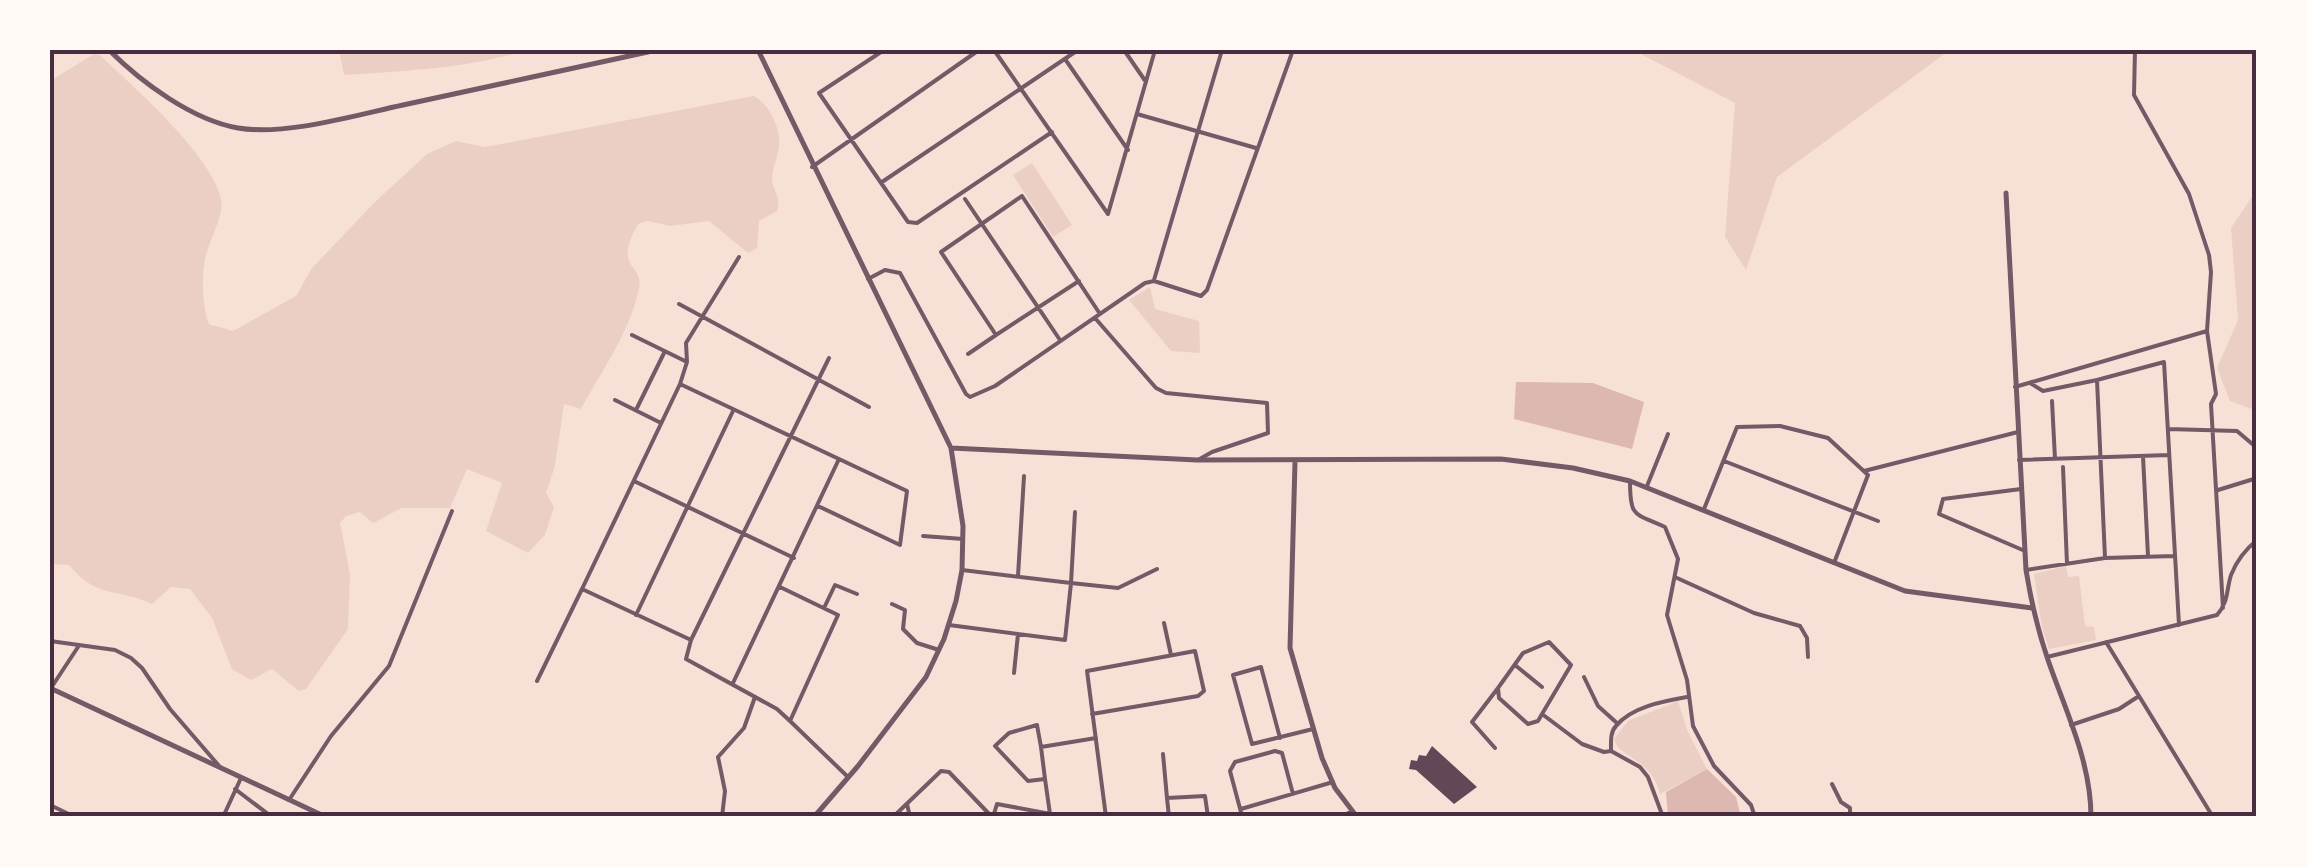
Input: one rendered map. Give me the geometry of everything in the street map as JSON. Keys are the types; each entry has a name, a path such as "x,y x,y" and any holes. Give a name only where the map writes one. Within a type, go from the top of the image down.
{"street":[{"path":"108,50 154,86 219,124 262,130 368,113 657,50"},
{"path":"758,50 951,448 960,494 962,570 939,650 926,676 816,816"},
{"path":"884,50 820,93 908,222 918,223 1052,132"},
{"path":"812,167 979,50"},
{"path":"994,50 1108,214 1156,50"},
{"path":"882,182 1078,50"},
{"path":"1124,50 1146,82"},
{"path":"1154,281 1222,50"},
{"path":"868,279 885,270 900,273 970,397 995,386 1145,282 1154,281 1202,296 1208,290 1293,50"},
{"path":"2135,50 2134,94 2189,194 2211,272 2207,331 2216,394 2212,404 2223,608"},
{"path":"1065,59 1128,150"},
{"path":"1138,114 1256,148"},
{"path":"2006,193 2026,570 2032,608 2091,796 2091,817"},
{"path":"996,335 941,252 1022,196 1098,316 1156,388 1166,393 1266,402 1268,433 1198,460"},
{"path":"965,199 1060,340"},
{"path":"537,681 680,384 687,362 686,344 739,258"},
{"path":"968,354 1078,282"},
{"path":"679,304 869,407"},
{"path":"2015,387 2207,331"},
{"path":"632,335 687,362"},
{"path":"636,410 665,351"},
{"path":"829,358 742,532 691,640 686,659 777,709 848,777"},
{"path":"2030,383 2043,391 2164,362 2180,625"},
{"path":"2097,380 2105,558"},
{"path":"680,384 908,491 900,545 818,506"},
{"path":"615,400 661,423"},
{"path":"2052,401 2055,459"},
{"path":"636,615 733,410"},
{"path":"1704,509 1737,427 1780,426 1828,438 1868,475 1834,563"},
{"path":"2168,428 2237,431 2257,448"},
{"path":"1864,471 2018,432"},
{"path":"1647,487 1668,434"},
{"path":"951,448 1198,460 1501,460 1573,468 1647,487 1905,591 2032,608"},
{"path":"2019,460 2169,455"},
{"path":"2143,456 2148,556"},
{"path":"733,684 839,459"},
{"path":"1724,461 1878,522"},
{"path":"1294,462 1290,648 1332,782 1354,815 1338,817"},
{"path":"2063,468 2067,564"},
{"path":"1018,576 1024,476"},
{"path":"2217,490 2257,478"},
{"path":"634,480 794,558"},
{"path":"1630,481 1633,512 1664,527 1678,559 1667,614 1687,680 1687,697 1698,738 1714,766 1751,805 1754,817"},
{"path":"2021,489 1942,499 1939,514 2025,551"},
{"path":"289,800 331,736 389,666 452,510"},
{"path":"948,625 1065,640 1075,512"},
{"path":"923,536 963,539"},
{"path":"2047,657 2206,619 2223,608 2241,556 2257,540"},
{"path":"2026,570 2105,558 2174,556"},
{"path":"962,570 1118,588 1157,569"},
{"path":"1677,578 1754,613 1800,626 1807,638 1808,658"},
{"path":"824,608 836,585 857,594"},
{"path":"780,588 838,615 790,721"},
{"path":"582,589 691,640"},
{"path":"892,604 905,610 903,629 910,638 939,650"},
{"path":"1164,623 1171,656"},
{"path":"1014,673 1018,634"},
{"path":"50,641 115,650 130,658 220,767"},
{"path":"1494,748 1472,722 1523,654 1549,642 1571,665 1538,721 1528,724 1499,698 1498,688"},
{"path":"2106,642 2213,817"},
{"path":"78,647 50,688 326,817"},
{"path":"1092,714 1198,696 1204,691 1195,651 1087,671 1092,714 1106,817"},
{"path":"1515,665 1542,687"},
{"path":"1280,738 1261,666 1232,674 1252,744 1280,738 1313,729"},
{"path":"1584,678 1598,706 1618,724"},
{"path":"2071,724 2118,708 2139,696"},
{"path":"1611,750 1611,734 1618,724 1662,701 1687,697"},
{"path":"722,817 726,791 718,757 744,728 754,698"},
{"path":"1542,714 1582,744 1628,758 1648,777 1663,817"},
{"path":"1045,779 1028,781 995,746 1009,733 1037,725 1041,747 1050,814"},
{"path":"1041,747 1096,738"},
{"path":"1293,794 1282,753 1275,751 1235,762 1230,771 1241,813 1332,782"},
{"path":"1163,754 1169,817"},
{"path":"894,817 941,772 949,772 992,817 997,804 1067,817"},
{"path":"223,817 241,778"},
{"path":"1832,784 1841,802 1850,808 1850,817"},
{"path":"235,789 272,817"},
{"path":"1167,798 1205,796 1208,817"},
{"path":"907,804 910,817"},
{"path":"50,806 76,817"}],"shaded area":[{"path":"339,50 528,50 460,65 344,75"},
{"path":"1633,50 1950,50 1777,177 1746,270 1725,237 1735,103"},
{"path":"94,54 100,55 175,128 210,173 220,194 221,211 204,262 205,309 209,324 233,331 296,296 312,268 374,203 427,154 456,141 485,147 754,96 769,111 778,132 772,179 777,211 759,221 757,248 748,253 709,221 670,226 648,221 638,224 628,250 639,280 635,304 581,409 564,404 555,466 546,493 554,507 545,535 528,553 486,531 502,483 467,469 450,508 402,508 373,523 360,512 346,516 340,523 350,574 348,629 306,689 299,691 272,669 251,680 232,669 212,618 190,589 171,587 152,604 99,588 69,565 50,564 50,81"},
{"path":"1032,163 1072,225 1053,237 1013,175"},
{"path":"2257,189 2257,411 2230,401 2217,368 2238,320 2231,228"},
{"path":"1150,287 1155,309 1199,321 1200,353 1171,351 1129,300"},
{"path":"1516,382 1593,383 1644,402 1632,449 1514,419"},
{"path":"2066,566 2068,577 2079,576 2085,626 2094,627 2096,640 2049,649 2034,574"},
{"path":"1678,701 1687,730 1707,769 1660,794 1649,772 1622,751 1614,739 1628,721"},
{"path":"1707,769 1736,797 1741,817 1668,817 1666,792"}],"building":[{"path":"1432,746 1477,787 1454,804 1416,770 1409,769 1411,760 1426,756"}]}
